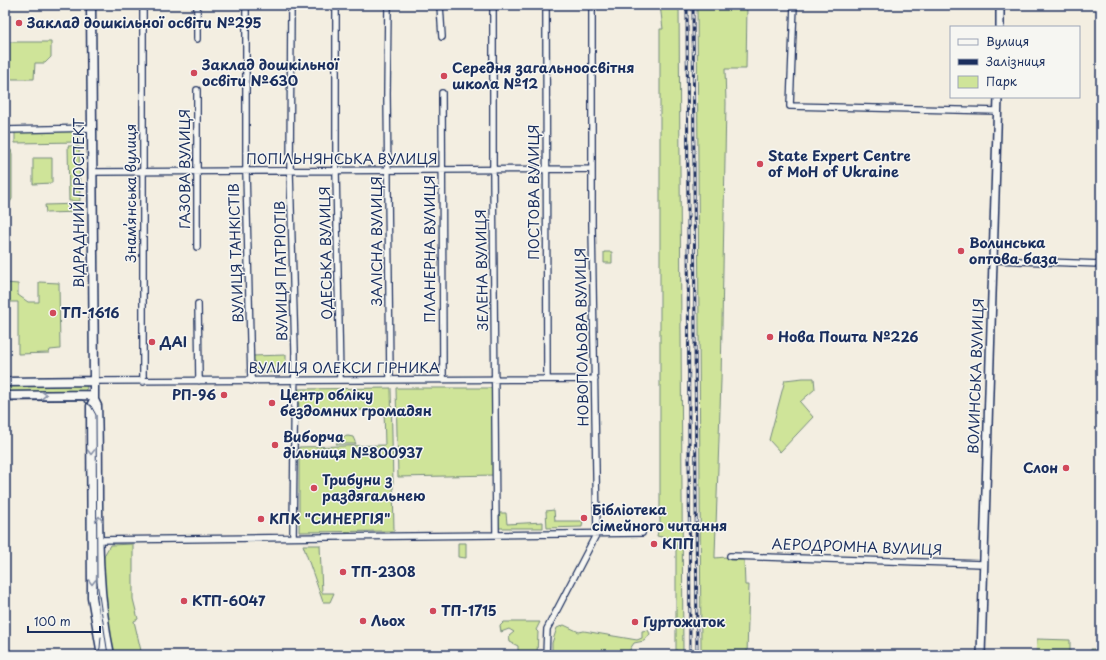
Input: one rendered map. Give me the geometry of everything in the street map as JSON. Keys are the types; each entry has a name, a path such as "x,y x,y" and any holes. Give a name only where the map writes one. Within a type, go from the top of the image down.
{"main road":[{"name":"ВІДРАДНИЙ ПРОСПЕКТ","path":"91,5 94,381 94,398 91,409 96,540 106,634 110,655"},
{"path":"5,382 94,381"},
{"path":"5,396 94,398"},
{"name":"ВІДРАДНИЙ ПРОСПЕКТ","path":"96,540 92,604 102,655"}],"street":[{"name":"Знамʼянська вулиця","path":"143,5 143,382"},
{"path":"197,5 197,39"},
{"name":"ВУЛИЦЯ ТАНКІСТІВ","path":"246,5 246,171 251,381"},
{"name":"ВУЛИЦЯ ПАТРІОТІВ","path":"291,5 290,172 295,381 293,537"},
{"name":"ОДЕСЬКА ВУЛИЦЯ","path":"336,5 336,172 340,380"},
{"name":"ЗАЛІСНА ВУЛИЦЯ","path":"388,5 387,94 390,380"},
{"path":"440,5 442,36"},
{"name":"ЗЕЛЕНА ВУЛИЦЯ","path":"493,5 496,535"},
{"name":"ПОСТОВА ВУЛИЦЯ","path":"546,5 547,379"},
{"name":"НОВОПОЛЬОВА ВУЛИЦЯ","path":"546,655 547,629 597,533 592,169 592,5"},
{"path":"794,5 790,106 998,111"},
{"path":"1000,5 1000,26"},
{"name":"ГАЗОВА ВУЛИЦЯ","path":"197,90 197,247"},
{"name":"ПЛАНЕРНА ВУЛИЦЯ","path":"442,93 441,171 443,380"},
{"name":"ВОЛИНСЬКА ВУЛИЦЯ","path":"981,655 998,98"},
{"path":"5,130 92,128"},
{"name":"ПОПІЛЬНЯНСЬКА ВУЛИЦЯ","path":"92,172 336,172 592,169"},
{"path":"993,260 1101,264"},
{"path":"198,304 199,382"},
{"name":"ВУЛИЦЯ ОЛЕКСИ ГІРНИКА","path":"94,381 199,382 595,379"},
{"path":"96,540 642,533"},
{"name":"АЕРОДРОМНА ВУЛИЦЯ","path":"730,556 983,564"}],"green space":[{"path":"660,5 679,5 683,655 676,655 676,545 672,539 657,536 660,523 660,29 663,29"},
{"path":"697,5 747,5 746,69 725,69 726,103 721,380 715,558 726,557 730,560 744,560 745,585 749,585 747,655 701,655"},
{"path":"5,42 51,42 51,57 45,63 35,63 34,79 5,79"},
{"path":"79,130 79,142 15,143 15,131"},
{"path":"5,144 11,150 12,154 12,199 5,210 8,200 5,199 5,154 8,154"},
{"path":"68,146 79,146 80,201 69,201"},
{"path":"33,158 52,158 52,183 33,184"},
{"path":"80,204 80,212 46,213 45,205"},
{"path":"604,252 612,252 612,263 604,263"},
{"path":"5,279 6,283 18,284 18,295 28,302 39,302 39,282 59,283 60,349 50,350 49,353 18,354 18,302 5,302"},
{"path":"286,355 286,372 252,373 252,356"},
{"path":"814,378 815,389 800,402 813,417 780,452 769,440 785,380"},
{"path":"5,384 86,385 87,388 84,392 5,393"},
{"path":"391,388 394,531 299,532 299,447 385,445 384,410 299,410 298,389"},
{"path":"396,388 493,388 495,475 398,477"},
{"path":"341,437 353,437 356,444 336,444"},
{"path":"554,510 555,521 583,521 582,527 547,528 546,511"},
{"path":"498,513 506,513 507,524 543,522 543,528 498,528"},
{"path":"458,543 466,543 466,558 458,557"},
{"path":"133,544 133,599 138,619 134,621 142,655 114,655 103,593 103,559 110,545"},
{"path":"303,545 320,545 322,593 334,593 330,602 323,602"},
{"path":"504,622 540,622 536,630 538,632 537,655 522,655 518,650 518,646 510,642 509,636 514,632 509,629 501,632 500,626"},
{"path":"564,625 579,632 584,631 637,640 642,638 642,631 648,630 650,634 644,641 634,643 630,649 631,655 552,655 552,643 557,628"},
{"path":"1037,639 1070,640 1070,655 1036,655"},
{"path":"1091,649 1101,649 1101,655 1091,655"}],"tram line":[{"path":"5,400 82,400 91,406 96,415 97,582 108,655"},
{"path":"97,655 100,648 101,637"}],"railway":[{"path":"687,5 690,655"},
{"path":"693,5 697,655"}],"place":[{"name":"Заклад дошкільної освіти №295","path":"19,23"},
{"name":"Заклад дошкільної освіти №630","path":"194,73"},
{"name":"Середня загальноосвітня школа №12","path":"444,76"},
{"name":"State Expert Centre of MoH of Ukraine","path":"760,164"},
{"name":"Волинська оптова база","path":"961,251"},
{"name":"ТП-1616","path":"53,313"},
{"name":"Нова Пошта №226","path":"770,337"},
{"name":"ДАІ","path":"152,342"},
{"name":"РП-96","path":"224,395"},
{"name":"Центр обліку бездомних громадян","path":"272,403"},
{"name":"Виборча дільниця №800937","path":"275,445"},
{"name":"Слон","path":"1066,468"},
{"name":"Трибуни з раздягальнею","path":"314,488"},
{"name":"Бібліотека сімейного читання","path":"584,518"},
{"name":"КПК \"СИНЕРГІЯ\"","path":"261,519"},
{"name":"КПП","path":"654,544"},
{"name":"ТП-2308","path":"343,572"},
{"name":"КТП-6047","path":"184,601"},
{"name":"ТП-1715","path":"433,611"},
{"name":"Льох","path":"363,621"},
{"name":"Гуртожиток","path":"635,622"}]}
